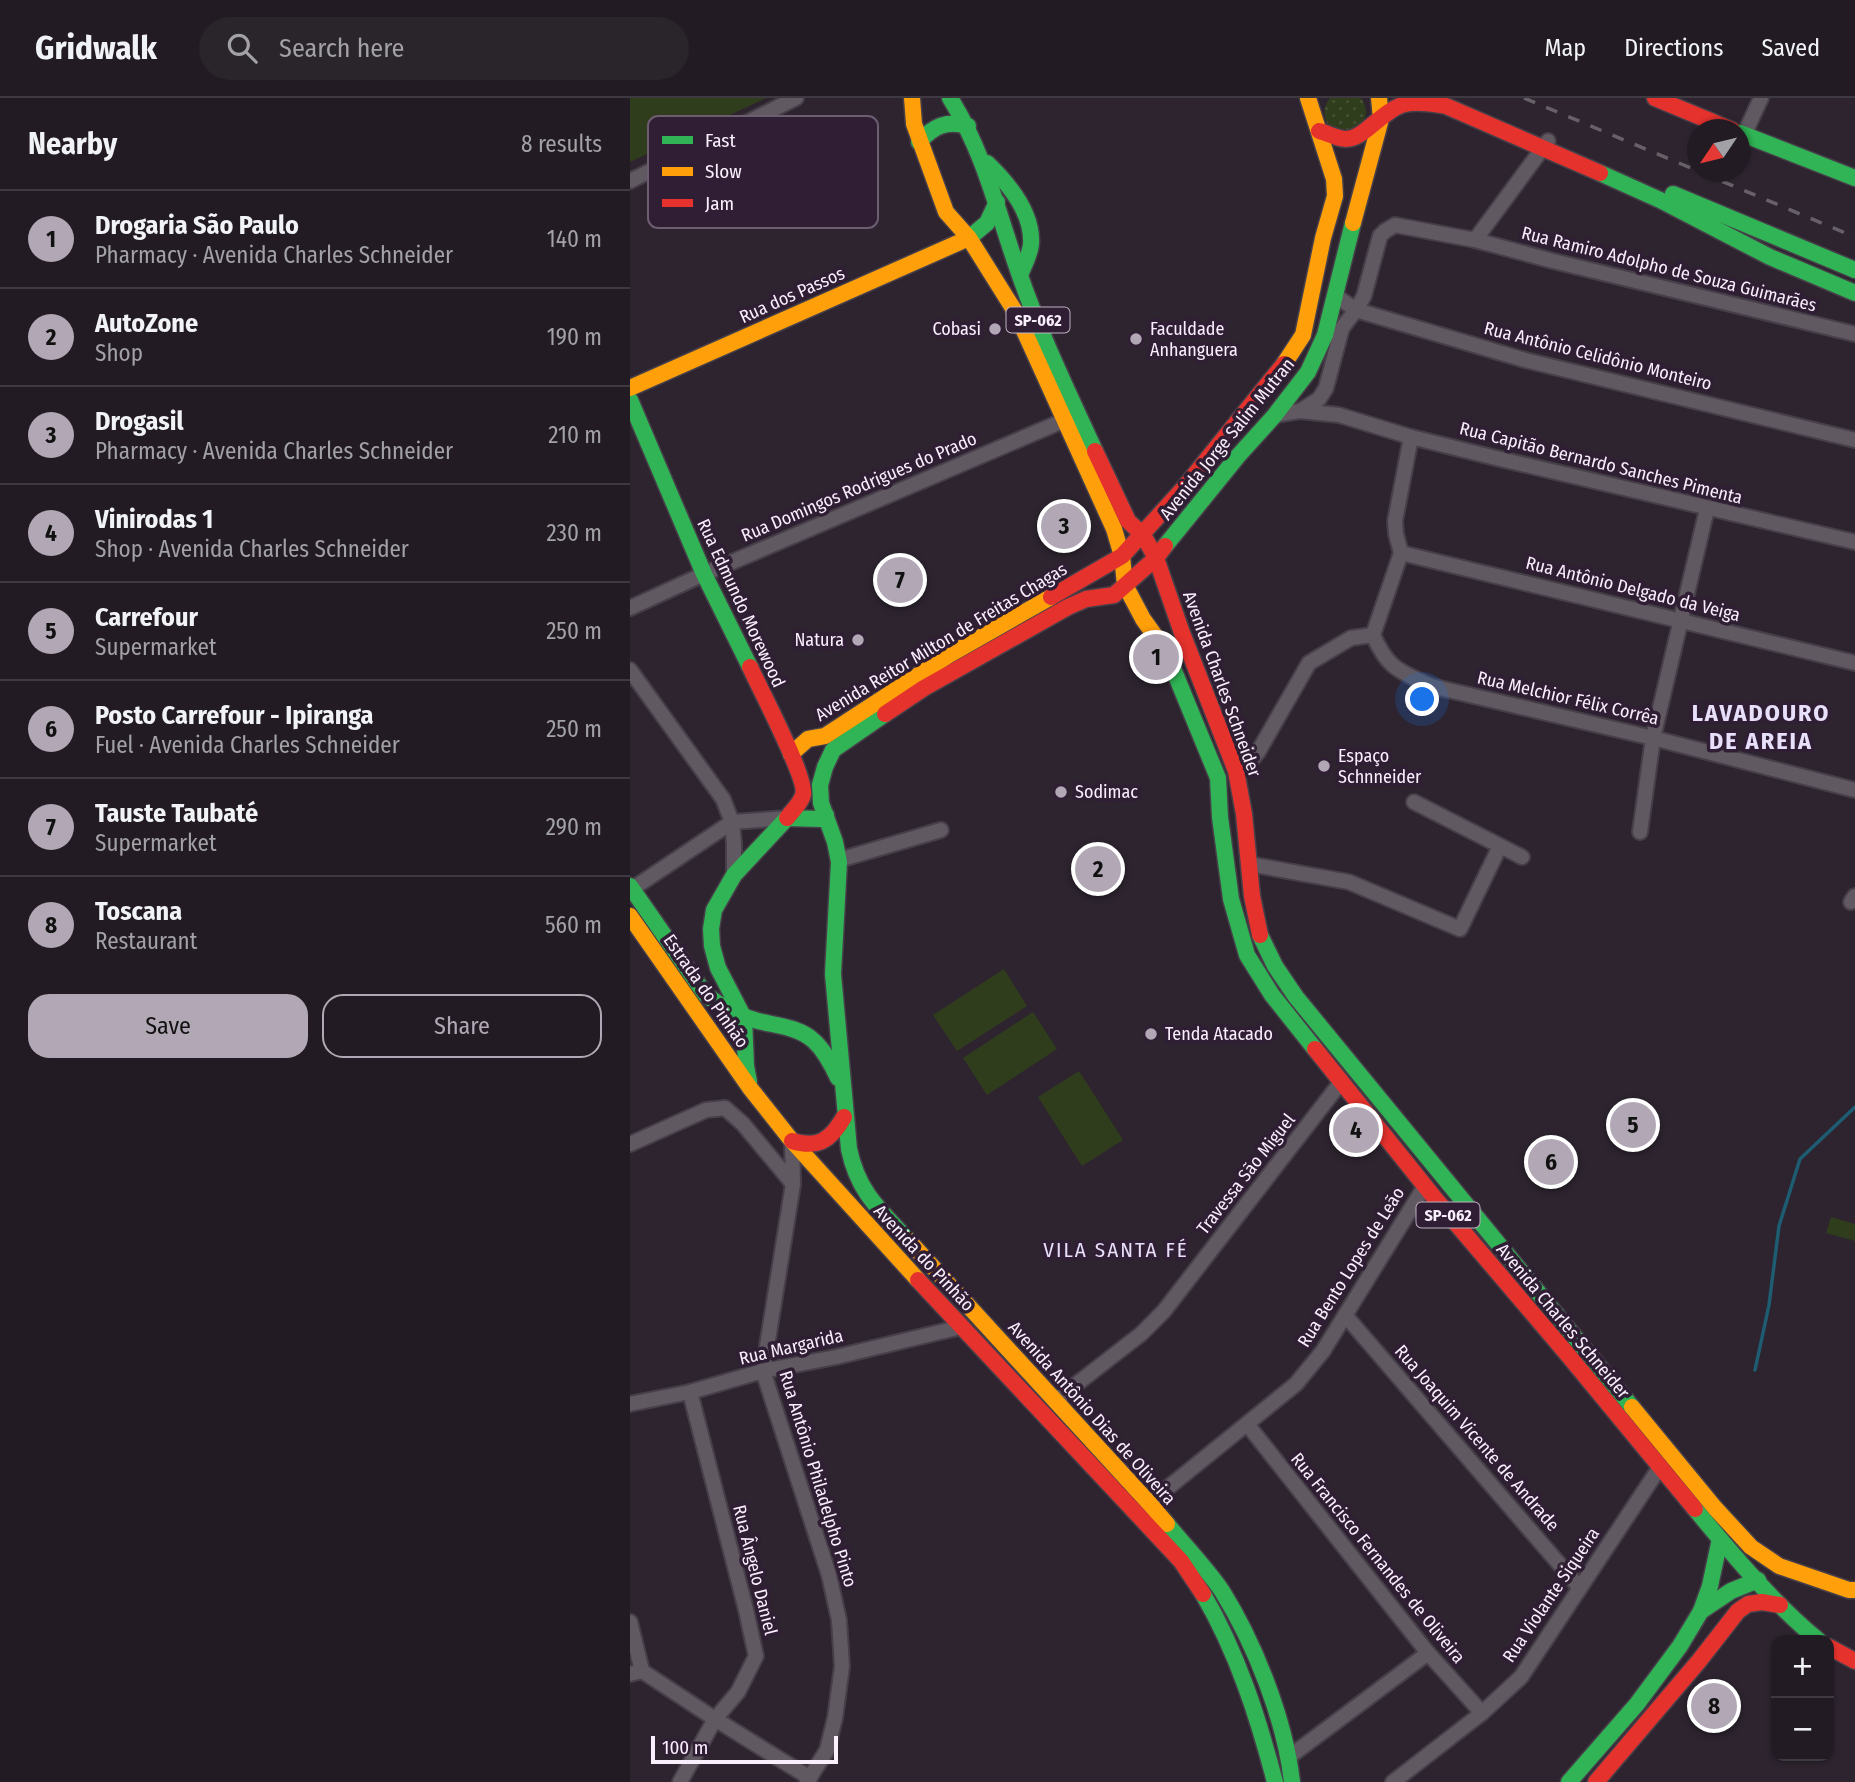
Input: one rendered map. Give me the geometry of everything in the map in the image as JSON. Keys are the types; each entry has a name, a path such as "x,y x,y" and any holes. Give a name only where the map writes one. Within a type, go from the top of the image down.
{"street":[{"path":"760,116 796,98"},
{"name":"Avenida Charles Schneider","path":"912,98 914,124 919,142 946,212 969,238 1016,313 1112,524 1122,556 1119,590 1165,649 1218,778 1230,899 1247,955 1272,995 1425,1186 1720,1539 1780,1605 1813,1635"},
{"name":"Avenida Charles Schneider","path":"950,98 968,126 983,160 1020,275 1039,324 1128,521 1143,535 1156,558 1236,771 1244,814 1252,896 1261,939 1275,966 1296,996 1709,1501 1751,1548 1779,1566 1852,1590"},
{"name":"Avenida Jorge Salim Mutran","path":"1119,590 1156,558 1308,372 1325,335 1336,296 1344,255 1381,119 1379,98"},
{"path":"1655,98 1706,119"},
{"path":"1746,119 1760,98"},
{"path":"1319,131 1346,139 1361,134 1393,108 1413,99 1446,102 1855,270"},
{"name":"Avenida Jorge Salim Mutran","path":"1143,535 1259,395 1303,335 1323,238 1335,196 1334,179 1311,100"},
{"path":"919,142 935,126 947,122 968,126"},
{"path":"1750,137 1855,178"},
{"path":"1475,240 1545,144"},
{"path":"1545,144 1770,257 1855,293"},
{"name":"SP-062","path":"983,160 1013,192 1029,227 1031,243 1020,275"},
{"path":"630,181 648,172"},
{"path":"969,238 987,223 997,202"},
{"name":"Rua Ramiro Adolpho de Souza Guimarães","path":"1326,388 1342,328 1364,296 1380,236 1395,225 1475,240 1855,334"},
{"name":"Rua dos Passos","path":"630,388 969,238"},
{"name":"Rua Antônio Celidônio Monteiro","path":"1336,296 1356,310 1525,360 1855,440"},
{"path":"1300,411 1319,399 1326,388"},
{"path":"1326,388 1331,405 1339,415"},
{"path":"1259,395 1265,410 1275,415"},
{"name":"Rua Edmundo Morewood","path":"630,400 704,574 792,757 804,792 787,818"},
{"name":"Rua Capitão Bernardo Sanches Pimenta","path":"1275,415 1300,411 1339,415 1412,437 1855,542"},
{"name":"Rua Domingos Rodrigues do Prado","path":"630,608 1065,420"},
{"path":"1227,435 1238,442 1238,456"},
{"path":"1236,771 1249,763 1258,752 1309,663 1351,638 1373,635 1401,553 1395,521 1412,437"},
{"path":"1640,832 1653,738 1707,509"},
{"name":"Avenida Reitor Milton de Freitas Chagas","path":"1119,590 1086,599 1041,621 924,688 833,750 818,764 805,766 792,757 797,747 808,739 825,736 949,655 1097,572 1122,556 1143,535"},
{"name":"Rua Antônio Delgado da Veiga","path":"1401,553 1855,663"},
{"path":"1143,620 1160,614 1170,607 1171,602"},
{"name":"Rua Melchior Félix Corrêa","path":"1373,635 1381,653 1391,664 1432,686 1653,738 1855,790"},
{"path":"630,670 723,799 732,822 734,875"},
{"path":"833,750 819,786 826,815 821,819 787,818 732,822 631,888 712,1001 744,1018 793,1029 807,1035 829,1058 843,1088"},
{"path":"1414,803 1522,857"},
{"name":"Avenida Antônio Dias de Oliveira","path":"826,815 839,860 833,957 834,992 844,1117 854,1171 867,1195 1149,1503 1221,1590 1269,1688 1289,1757 1292,1782"},
{"path":"744,1018 718,968 712,946 714,910 734,875 787,818"},
{"path":"839,860 941,830"},
{"path":"1249,864 1349,882 1460,929 1500,846"},
{"name":"Estrada do Pinhão","path":"630,915 750,1088 792,1141"},
{"name":"Estrada do Pinhão","path":"744,1018 746,1066 750,1088"},
{"path":"746,1066 754,1045 760,1038 774,1030 793,1029"},
{"name":"Travessa São Miguel","path":"1056,1400 1142,1334 1164,1311 1341,1082"},
{"path":"630,1144 706,1110 725,1108 743,1124 793,1184"},
{"path":"792,1141 801,1145 816,1144 829,1138 844,1117"},
{"name":"Rua Antônio Philadelpho Pinto","path":"792,1141 793,1184 763,1371 829,1576 839,1620 842,1666 835,1718 827,1751 809,1780"},
{"name":"Avenida do Pinhão","path":"792,1141 961,1327 1181,1562 1207,1602 1236,1661 1261,1728 1275,1782"},
{"name":"Rua Bento Lopes de Leão","path":"1149,1503 1296,1384 1323,1351 1425,1186"},
{"name":"Rua Joaquim Vicente de Andrade","path":"1345,1315 1579,1587"},
{"name":"Rua Margarida","path":"630,1404 961,1327"},
{"name":"Rua Ângelo Daniel","path":"680,1782 715,1719 738,1692 755,1656 746,1610 690,1392"},
{"name":"Rua Francisco Fernandes de Oliveira","path":"1247,1424 1428,1653 1482,1713"},
{"name":"Rua Violante Siqueira","path":"1393,1782 1482,1713 1521,1677 1660,1467"},
{"path":"1569,1782 1637,1704 1680,1646 1701,1611 1710,1586 1720,1539"},
{"path":"1701,1611 1731,1591 1758,1580 1852,1590"},
{"path":"1596,1782 1738,1611 1748,1604 1762,1602 1780,1605"},
{"path":"630,1622 636,1673 715,1719 809,1780"},
{"path":"1680,1646 1694,1649 1699,1661"},
{"path":"1834,1650 1855,1661"},
{"path":"1289,1757 1428,1653"}],"green space":[{"path":"630,98 766,98 728,116 648,116 648,154 630,162"},
{"path":"1330,98 1361,98 1366,115 1357,131 1330,128 1324,113"},
{"path":"1004,969 1027,1006 957,1051 933,1015"},
{"path":"1033,1012 1057,1049 987,1095 963,1058"},
{"path":"1079,1071 1123,1140 1082,1166 1038,1097"},
{"path":"1831,1217 1855,1224 1855,1241 1826,1233"}],"waterway":[{"path":"1755,1370 1769,1305 1779,1226 1800,1159 1855,1107"}],"railway":[{"path":"1524,98 1687,166"},
{"path":"1724,182 1855,237"}],"traffic: fast":[{"path":"950,98 972,140 1036,318 1095,451"},
{"path":"919,142 930,132 947,124 968,126"},
{"path":"1750,137 1855,178"},
{"path":"987,163 1011,189 1028,221 1031,244 1020,275"},
{"path":"1600,173 1660,200 1770,257 1855,293"},
{"path":"1673,194 1855,270"},
{"path":"969,238 987,223 997,202"},
{"path":"1165,546 1308,372 1325,335 1353,223"},
{"path":"630,400 704,574 750,667"},
{"path":"1158,640 1165,649 1218,778 1220,817 1231,899 1247,955 1272,995 1315,1049"},
{"path":"885,714 833,750 820,785 821,803 839,862 833,974 849,1149 864,1189 908,1240"},
{"path":"749,1082 744,1018 718,968 712,946 714,910 734,875 787,818 821,819 826,815"},
{"path":"630,886 705,994 737,1014 808,1036 825,1054 838,1078"},
{"path":"1260,935 1275,966 1296,997 1632,1407"},
{"path":"1695,1509 1738,1561 1812,1635"},
{"path":"1167,1524 1222,1591 1246,1634 1267,1683 1283,1733 1292,1782"},
{"path":"1701,1611 1710,1586 1720,1539"},
{"path":"1569,1782 1637,1704 1680,1646 1701,1611 1731,1591 1758,1580"},
{"path":"1203,1594 1245,1685 1275,1782"}],"traffic: slow":[{"path":"912,98 914,124 946,212 969,238 1016,313 1114,529 1122,556 1125,585 1158,640"},
{"path":"1284,364 1303,335 1323,238 1335,196 1334,179 1308,98"},
{"path":"1353,223 1381,119 1379,98"},
{"path":"630,388 969,238"},
{"path":"791,754 808,739 825,736 949,655 1051,597"},
{"path":"630,916 750,1088 792,1141 918,1280"},
{"path":"908,1240 1167,1524"},
{"path":"1632,1407 1715,1508 1751,1547 1779,1566 1855,1590"}],"traffic: jam":[{"path":"1655,98 1706,119"},
{"path":"1319,131 1346,139 1362,133 1394,108 1402,105 1420,103 1446,106 1600,173"},
{"path":"1051,597 1122,556 1183,489 1284,364"},
{"path":"1095,451 1128,521 1143,535 1156,558 1236,771 1244,814 1252,896 1260,935"},
{"path":"885,714 924,688 1068,607 1086,599 1114,595 1156,558 1165,546"},
{"path":"750,667 791,753 803,786 802,798 787,818"},
{"path":"1315,1049 1437,1201 1695,1509"},
{"path":"792,1141 809,1144 823,1141 834,1132 844,1117"},
{"path":"918,1280 1181,1561 1203,1594"},
{"path":"1596,1782 1738,1611 1748,1604 1762,1602 1780,1605"},
{"path":"1834,1650 1855,1661"}],"place":[{"name":"Cobasi","path":"995,329"},
{"name":"Faculdade Anhanguera","path":"1136,339"},
{"name":"Drogasil","path":"1064,526"},
{"name":"Tauste Taubaté","path":"900,580"},
{"name":"Natura","path":"858,640"},
{"name":"Drogaria São Paulo","path":"1156,657"},
{"name":"Espaço Schnneider","path":"1324,766"},
{"name":"Sodimac","path":"1061,792"},
{"name":"AutoZone","path":"1098,869"},
{"name":"Tenda Atacado","path":"1151,1034"},
{"name":"Carrefour","path":"1633,1125"},
{"name":"Vinirodas 1","path":"1356,1130"},
{"name":"Posto Carrefour - Ipiranga","path":"1551,1162"},
{"name":"Toscana","path":"1714,1706"}],"district":[{"name":"LAVADOURO DE AREIA","path":"1761,727"},
{"name":"VILA SANTA FÉ","path":"1116,1250"}]}
